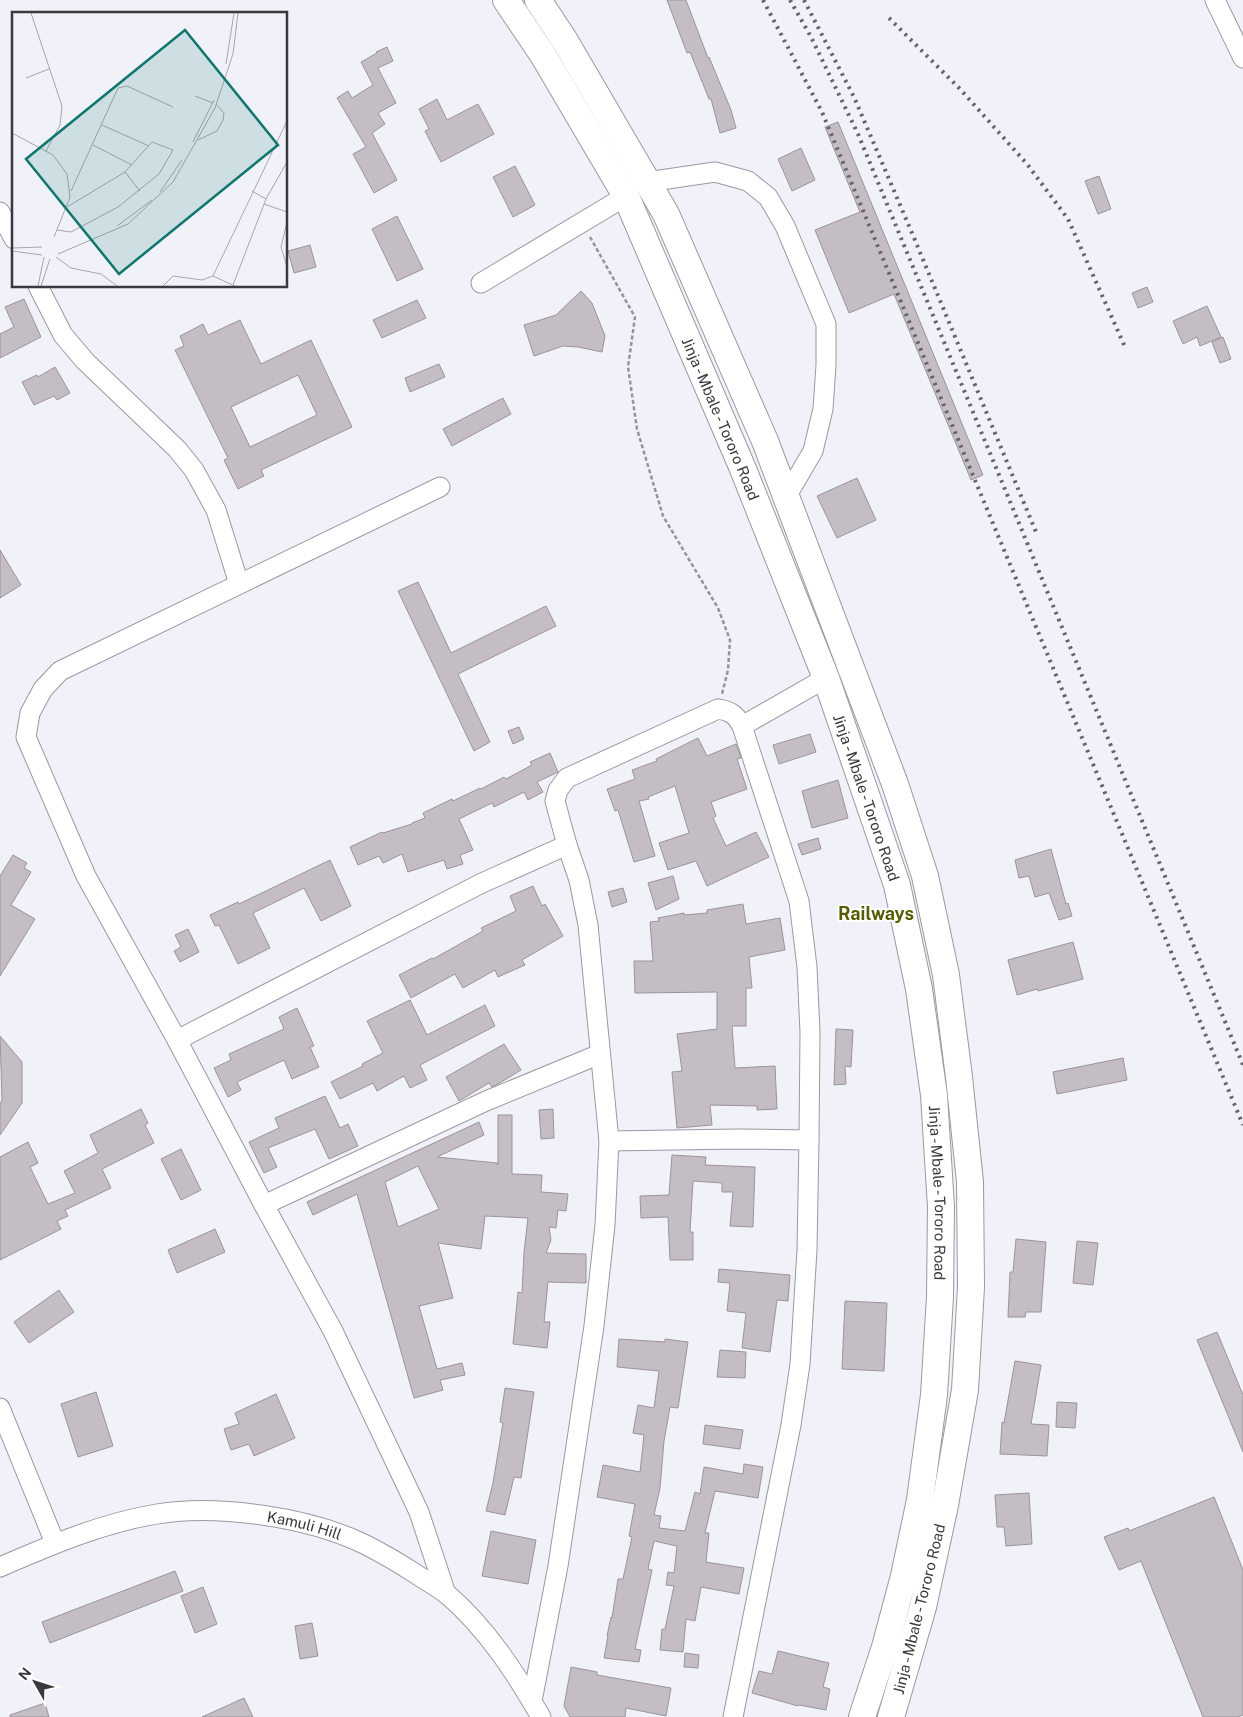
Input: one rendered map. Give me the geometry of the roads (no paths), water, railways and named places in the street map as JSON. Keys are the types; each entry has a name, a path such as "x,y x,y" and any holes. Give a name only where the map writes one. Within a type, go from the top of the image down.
{"highway":[{"name":"Jinja - Mbale - Tororo Road","path":"506,0 543,55 626,196 743,469 826,678 896,885 919,989 934,1095 941,1207 940,1297 934,1396 920,1500 902,1584 885,1647 862,1717"},
{"name":"Jinja - Mbale - Tororo Road","path":"538,0 565,41 670,223 765,441 895,784 926,876 946,975 959,1077 970,1182 971,1287 965,1390 945,1505 923,1607 891,1717"}],"street":[{"path":"1215,0 1243,58"},
{"path":"647,182 715,172 748,181 768,197 785,226 826,324 824,409 812,451 786,497"},
{"path":"480,283 626,196"},
{"path":"0,212 12,235"},
{"path":"39,288 63,335 85,361 177,449 194,470 216,510 239,584"},
{"path":"440,487 60,671 43,689 30,713 26,737 86,876 177,1040 333,1331 419,1512 446,1594"},
{"path":"742,726 826,678"},
{"path":"532,1701 558,1566 594,1326 605,1226 609,1141 588,924 579,880 555,801 558,790 567,778 718,709 729,711 736,716 742,726 799,901 806,959 809,1023 807,1250 800,1364 791,1425 733,1717"},
{"path":"177,1040 482,883 567,845"},
{"path":"264,1204 486,1101 600,1054"},
{"path":"609,1141 738,1138 809,1140"},
{"path":"0,1408 54,1543"},
{"name":"Kamuli Hill","path":"0,1567 54,1543 117,1522 158,1514 218,1510 277,1517 316,1526 362,1543 400,1564 446,1594 482,1628 503,1656 541,1717"}],"railway":[{"path":"763,0 822,112 1243,1125"},
{"path":"790,0 811,37 858,134 1243,1065"},
{"path":"804,0 854,97 1036,532"},
{"path":"889,18 960,89 1027,164 1068,219 1125,347"}],"district":[{"name":"Railways","path":"876,913"}]}
